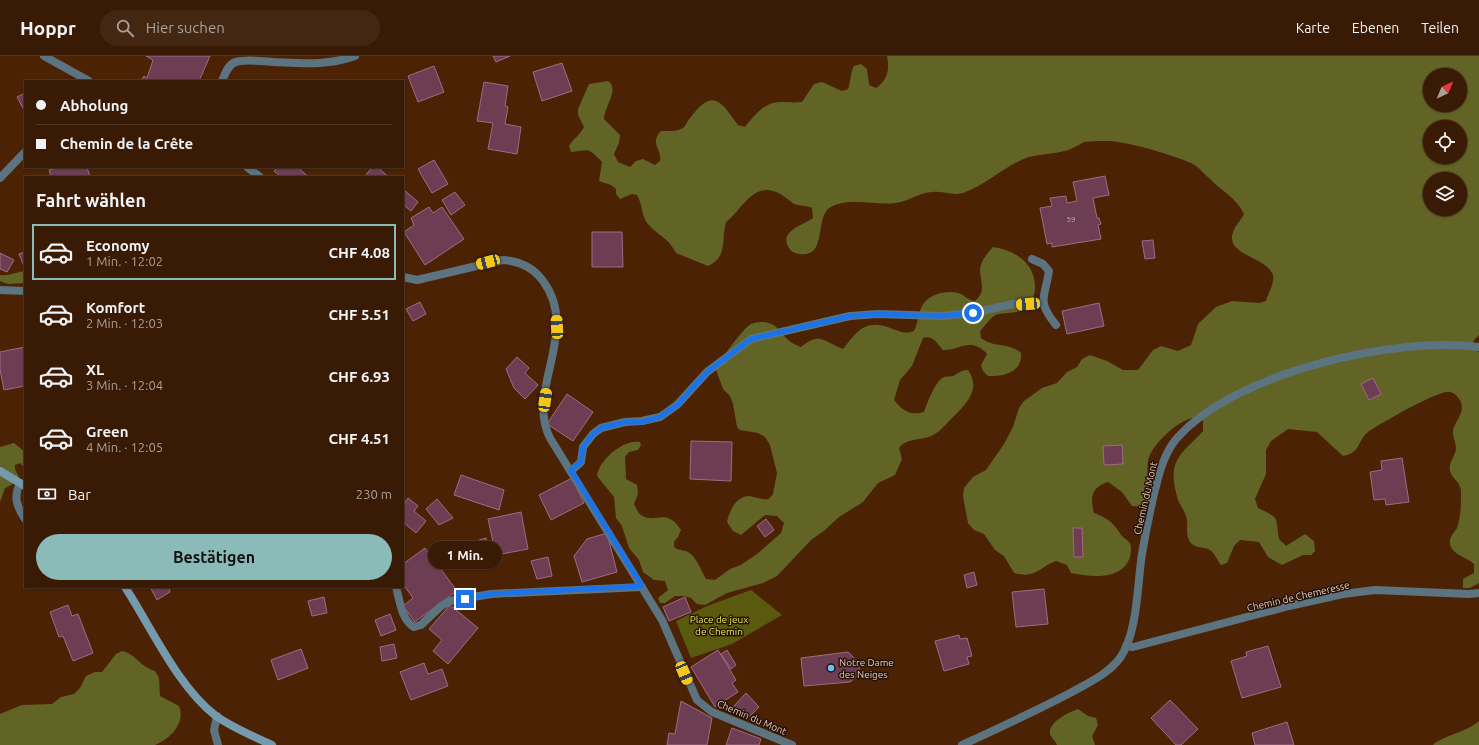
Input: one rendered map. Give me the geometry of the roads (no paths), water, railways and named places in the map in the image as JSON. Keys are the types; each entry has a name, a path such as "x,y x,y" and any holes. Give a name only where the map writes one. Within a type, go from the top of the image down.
{"street":[{"path":"44,56 86,80"},
{"path":"222,80 228,68 235,62 258,61 306,64 340,62 355,56"},
{"path":"0,178 24,153"},
{"path":"248,168 259,176"},
{"path":"1032,259 1043,264 1050,271 1043,292 1043,303 1056,325"},
{"name":"Chemin du Mont","path":"404,277 417,280 502,260 515,260 523,264 541,278 549,289 553,299 557,327 544,409 545,425 662,620 688,684 700,704 712,712 792,745"},
{"path":"0,290 24,290"},
{"path":"571,470 581,462 583,447 593,434 601,428 625,422 642,422 660,417 677,405 707,372 751,339 850,316 878,314 941,316 973,313 1014,304 1043,303"},
{"name":"Chemin du Mont","path":"962,745 1048,704 1095,679 1117,662 1126,646 1132,624 1142,554 1157,482 1165,458 1174,442 1193,422 1207,411 1260,384 1326,362 1364,353 1427,344 1458,344 1479,347"},
{"path":"0,471 23,484 16,498 19,511 24,518"},
{"path":"396,588 404,615 414,627 421,625 441,606 450,601 491,594 642,586"},
{"path":"126,588 183,680 199,700 217,716 235,727 272,745"},
{"name":"Chemin de Chemeresse","path":"1126,646 1133,647 1289,606 1343,594 1375,590 1470,594 1479,593"},
{"path":"217,716 214,730 218,745"}],"place":[{"name":"Notre Dame des Neiges","path":"831,668"}],"park label":[{"name":"Place de jeux de Chemin","path":"719,624"}]}
